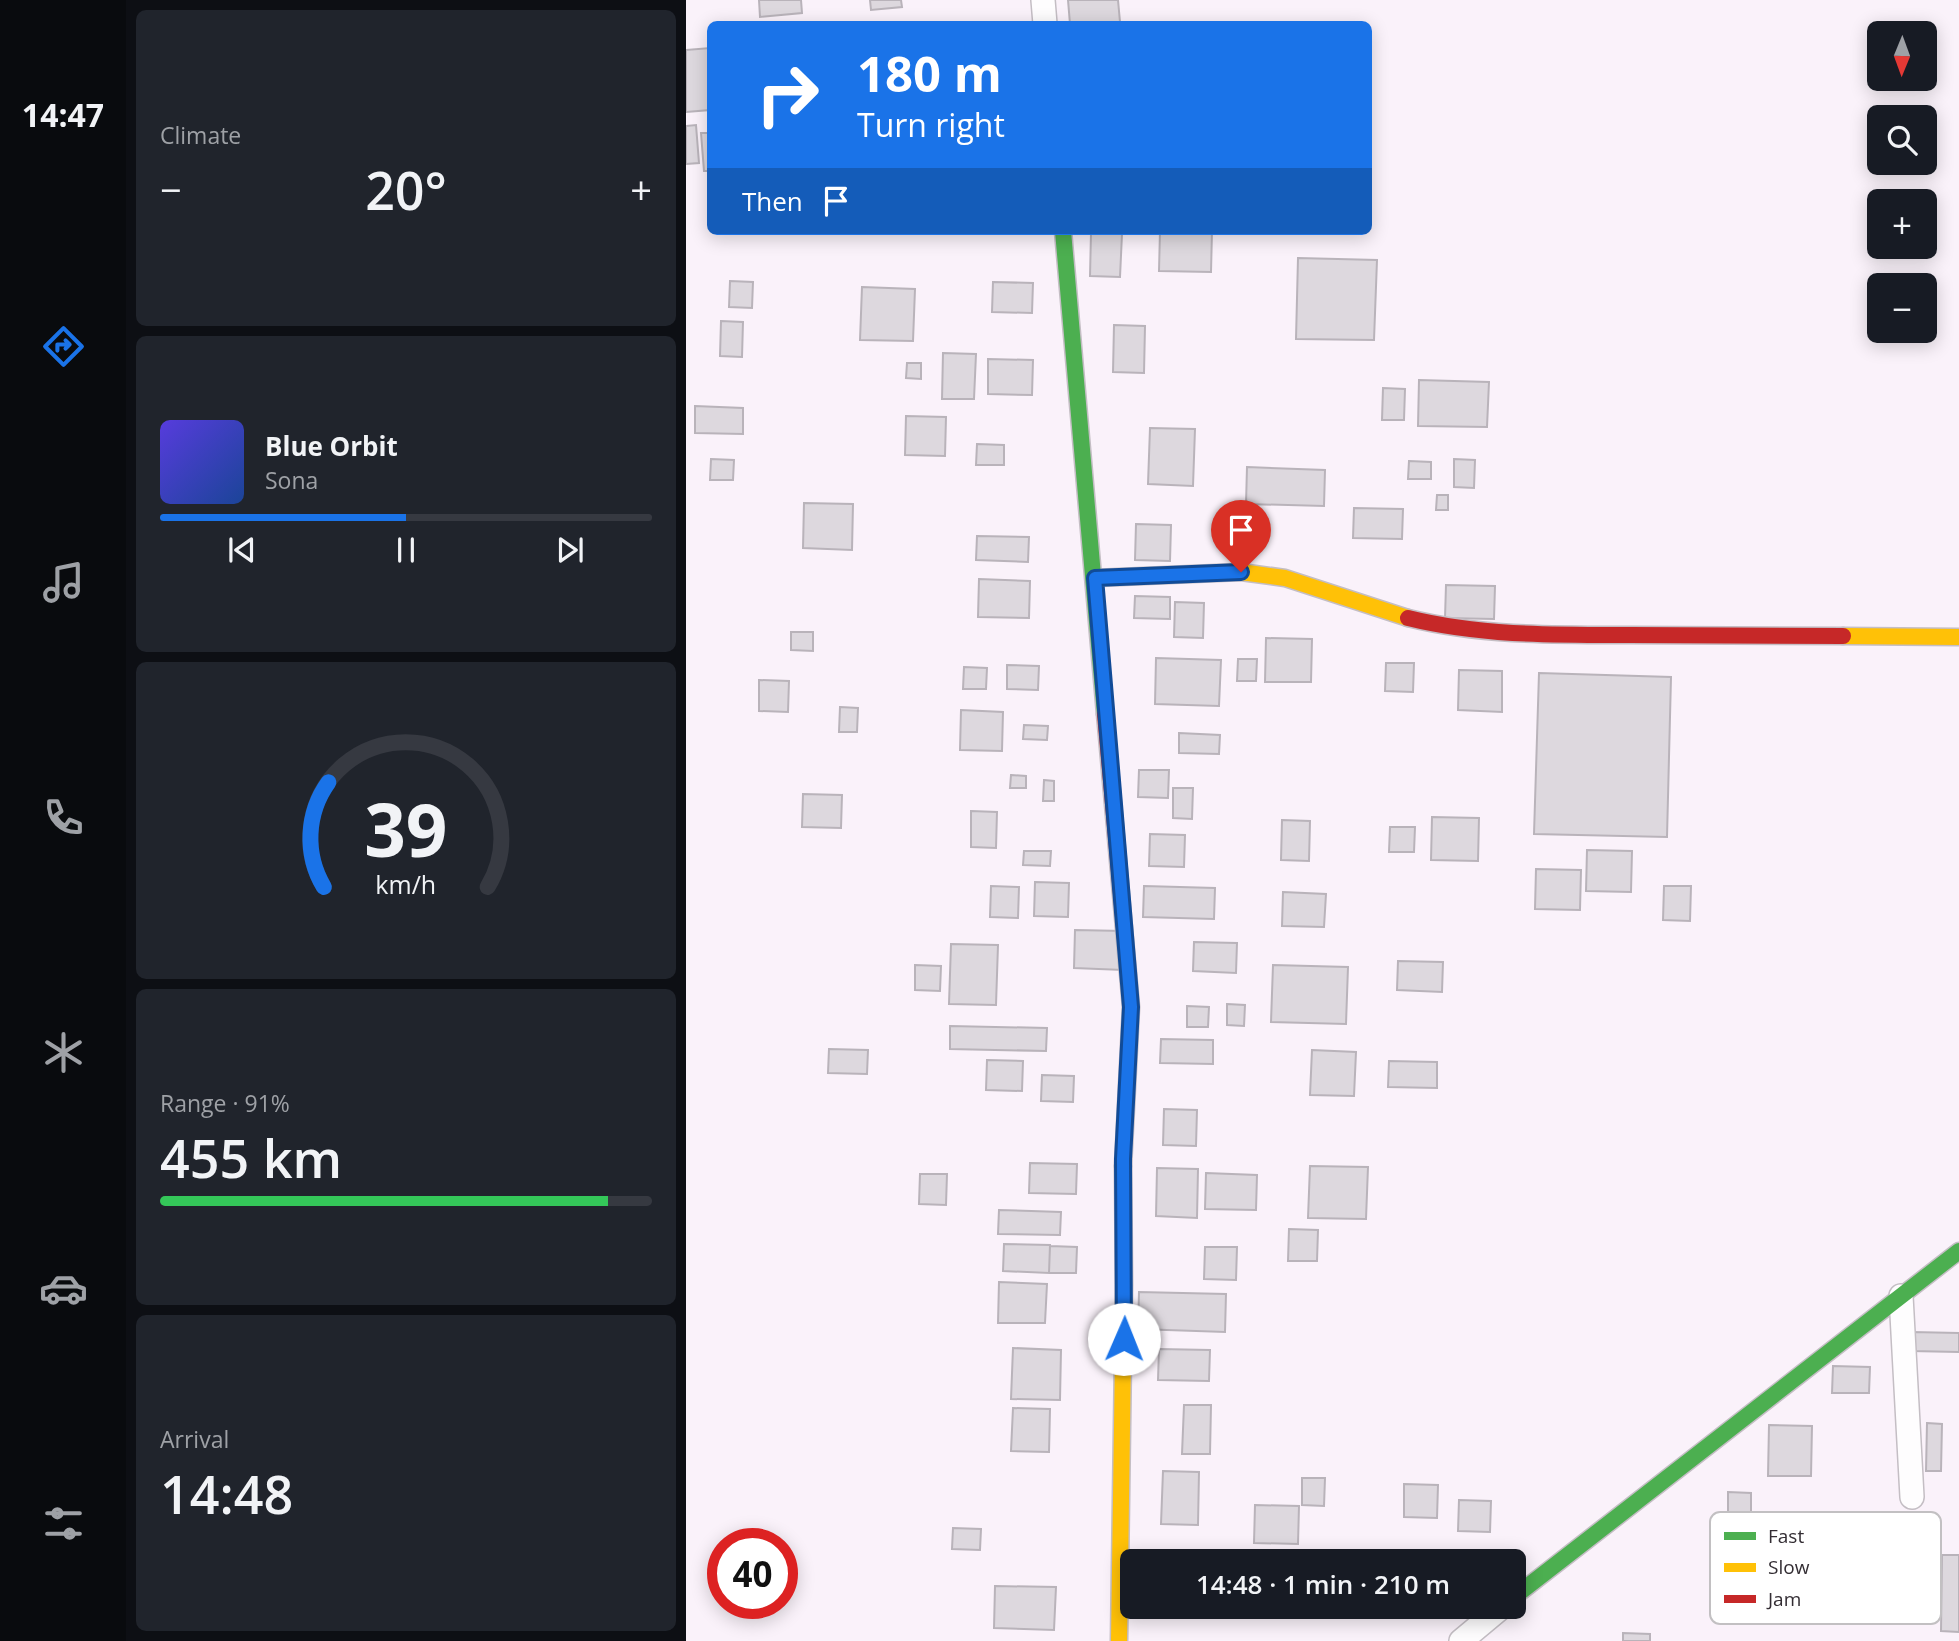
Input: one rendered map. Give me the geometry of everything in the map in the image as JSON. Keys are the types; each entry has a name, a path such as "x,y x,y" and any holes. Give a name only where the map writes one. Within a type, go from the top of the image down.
{"street":[{"path":"1043,0 1045,21"},
{"path":"1063,235 1131,1007 1123,1159 1125,1284 1119,1641"},
{"path":"1095,578 1241,572 1285,578 1406,617 1488,632 1544,635 1959,637"},
{"path":"1526,1588 1959,1251"},
{"path":"1901,1296 1912,1497"},
{"path":"1461,1641 1487,1619"}],"building":[{"path":"759,0 801,0 802,13 760,17"},
{"path":"870,0 901,0 902,7 871,10"},
{"path":"1068,0 1118,0 1120,21 1070,21"},
{"path":"707,48 707,110 686,112 686,50"},
{"path":"696,125 699,163 686,164 686,126"},
{"path":"701,133 707,133 707,171 704,171"},
{"path":"1091,235 1122,235 1120,277 1090,276"},
{"path":"1160,235 1212,235 1211,272 1159,271"},
{"path":"1298,258 1377,260 1374,340 1296,339"},
{"path":"730,281 753,282 752,308 729,307"},
{"path":"993,282 1033,283 1032,313 992,312"},
{"path":"862,287 915,289 913,341 860,340"},
{"path":"721,321 743,322 742,357 720,356"},
{"path":"1114,325 1145,326 1144,373 1113,372"},
{"path":"943,353 976,354 974,399 942,399"},
{"path":"988,359 1033,360 1032,395 988,394"},
{"path":"907,363 921,363 921,379 906,378"},
{"path":"1419,380 1489,382 1487,427 1418,426"},
{"path":"1383,388 1405,389 1404,420 1382,420"},
{"path":"695,406 743,408 743,434 695,433"},
{"path":"906,416 946,417 945,456 905,455"},
{"path":"1150,428 1195,429 1193,486 1148,484"},
{"path":"977,444 1004,445 1004,465 976,465"},
{"path":"711,459 734,460 733,480 710,480"},
{"path":"1454,459 1475,460 1474,488 1454,487"},
{"path":"1409,461 1431,462 1431,479 1408,479"},
{"path":"1247,467 1325,470 1324,506 1246,504"},
{"path":"1437,495 1448,495 1448,510 1436,510"},
{"path":"804,503 853,504 852,550 803,548"},
{"path":"1354,508 1403,509 1402,539 1353,538"},
{"path":"1136,524 1171,525 1170,561 1135,560"},
{"path":"977,536 1029,537 1028,562 976,560"},
{"path":"979,579 1030,581 1029,618 978,617"},
{"path":"1446,585 1495,586 1494,619 1445,618"},
{"path":"1135,596 1170,597 1170,619 1134,618"},
{"path":"1175,602 1204,603 1203,638 1174,637"},
{"path":"791,632 813,632 813,651 791,650"},
{"path":"1266,638 1312,639 1311,682 1265,682"},
{"path":"1156,658 1221,660 1219,706 1155,704"},
{"path":"1238,659 1257,659 1256,681 1237,681"},
{"path":"1386,663 1414,663 1413,692 1385,691"},
{"path":"1007,665 1039,666 1038,690 1007,689"},
{"path":"964,667 987,668 986,689 963,689"},
{"path":"1459,670 1502,671 1502,712 1458,710"},
{"path":"1539,673 1671,677 1667,837 1534,834"},
{"path":"759,680 789,681 788,712 759,711"},
{"path":"840,707 858,708 857,732 839,732"},
{"path":"961,710 1003,712 1002,751 960,750"},
{"path":"1024,725 1048,726 1047,740 1023,739"},
{"path":"1179,733 1220,735 1219,754 1179,753"},
{"path":"1139,770 1169,770 1168,798 1138,797"},
{"path":"1011,775 1026,776 1026,788 1010,788"},
{"path":"1044,780 1054,781 1054,801 1043,801"},
{"path":"1173,788 1193,788 1192,819 1173,818"},
{"path":"803,794 842,795 841,828 802,827"},
{"path":"971,811 997,812 996,848 971,847"},
{"path":"1432,817 1479,818 1478,861 1431,860"},
{"path":"1282,820 1310,821 1309,861 1281,860"},
{"path":"1390,827 1415,827 1414,852 1389,852"},
{"path":"1150,834 1185,835 1184,867 1149,866"},
{"path":"1587,850 1632,851 1631,892 1586,891"},
{"path":"1024,851 1051,851 1050,866 1023,865"},
{"path":"1536,869 1581,870 1580,910 1535,909"},
{"path":"1035,882 1069,883 1068,917 1034,916"},
{"path":"991,886 1019,887 1018,918 990,917"},
{"path":"1144,886 1215,888 1214,919 1143,917"},
{"path":"1664,886 1691,886 1690,921 1663,920"},
{"path":"1283,892 1326,894 1324,927 1282,926"},
{"path":"1075,930 1124,931 1123,970 1074,968"},
{"path":"1194,942 1237,943 1236,973 1193,971"},
{"path":"951,944 998,945 996,1005 949,1004"},
{"path":"1398,961 1443,962 1442,992 1397,990"},
{"path":"915,965 941,966 940,991 915,990"},
{"path":"1273,965 1348,967 1346,1024 1271,1022"},
{"path":"1227,1004 1245,1005 1244,1026 1227,1025"},
{"path":"1187,1006 1209,1007 1208,1027 1187,1027"},
{"path":"950,1026 1047,1028 1046,1051 950,1049"},
{"path":"1161,1039 1213,1040 1213,1064 1160,1063"},
{"path":"829,1049 868,1050 867,1074 828,1073"},
{"path":"1312,1050 1356,1052 1354,1096 1310,1095"},
{"path":"987,1060 1023,1061 1022,1091 986,1090"},
{"path":"1389,1061 1437,1062 1437,1088 1388,1087"},
{"path":"1042,1075 1074,1076 1073,1102 1041,1101"},
{"path":"1164,1109 1197,1110 1196,1146 1163,1145"},
{"path":"1030,1163 1077,1164 1076,1194 1029,1193"},
{"path":"1310,1166 1368,1167 1366,1219 1308,1218"},
{"path":"1157,1168 1198,1169 1197,1218 1156,1216"},
{"path":"1206,1173 1257,1175 1256,1210 1205,1209"},
{"path":"920,1174 947,1174 946,1205 919,1204"},
{"path":"999,1210 1061,1212 1060,1235 998,1234"},
{"path":"1289,1229 1318,1230 1317,1261 1288,1261"},
{"path":"1004,1244 1050,1245 1049,1273 1003,1271"},
{"path":"1050,1246 1077,1247 1076,1273 1049,1273"},
{"path":"1205,1247 1237,1247 1236,1280 1204,1279"},
{"path":"999,1282 1047,1284 1045,1323 998,1323"},
{"path":"1139,1292 1226,1294 1225,1332 1138,1329"},
{"path":"1912,1332 1959,1333 1959,1352 1911,1351"},
{"path":"1013,1348 1061,1350 1060,1400 1011,1399"},
{"path":"1159,1349 1210,1350 1209,1381 1158,1380"},
{"path":"1833,1366 1870,1367 1869,1393 1832,1393"},
{"path":"1184,1405 1211,1405 1210,1454 1182,1454"},
{"path":"1013,1408 1050,1409 1049,1452 1011,1451"},
{"path":"1927,1423 1942,1424 1941,1471 1926,1471"},
{"path":"1769,1425 1812,1426 1811,1476 1768,1476"},
{"path":"1163,1471 1199,1472 1198,1525 1161,1524"},
{"path":"1302,1478 1325,1478 1324,1506 1302,1505"},
{"path":"1404,1484 1438,1485 1437,1518 1404,1517"},
{"path":"1728,1492 1751,1493 1751,1512 1728,1512"},
{"path":"1459,1500 1491,1501 1490,1532 1458,1531"},
{"path":"1255,1505 1299,1506 1298,1544 1254,1543"},
{"path":"953,1528 981,1529 980,1550 952,1549"},
{"path":"1942,1555 1959,1555 1959,1632 1941,1631"},
{"path":"995,1586 1056,1587 1054,1630 994,1628"},
{"path":"1623,1633 1650,1634 1650,1641 1623,1641"}],"traffic: fast":[{"path":"1063,235 1105,714"},
{"path":"1526,1588 1959,1251"}],"traffic: slow":[{"path":"1095,578 1241,572 1285,578 1408,618"},
{"path":"1843,636 1959,637"},
{"path":"1119,1641 1123,1166"}],"traffic: jam":[{"path":"1408,618 1463,628 1518,633 1843,636"},
{"path":"1105,714 1131,1007 1123,1166"}],"route":[{"path":"1124,1339 1123,1159 1131,1007 1095,578 1241,572"}]}
